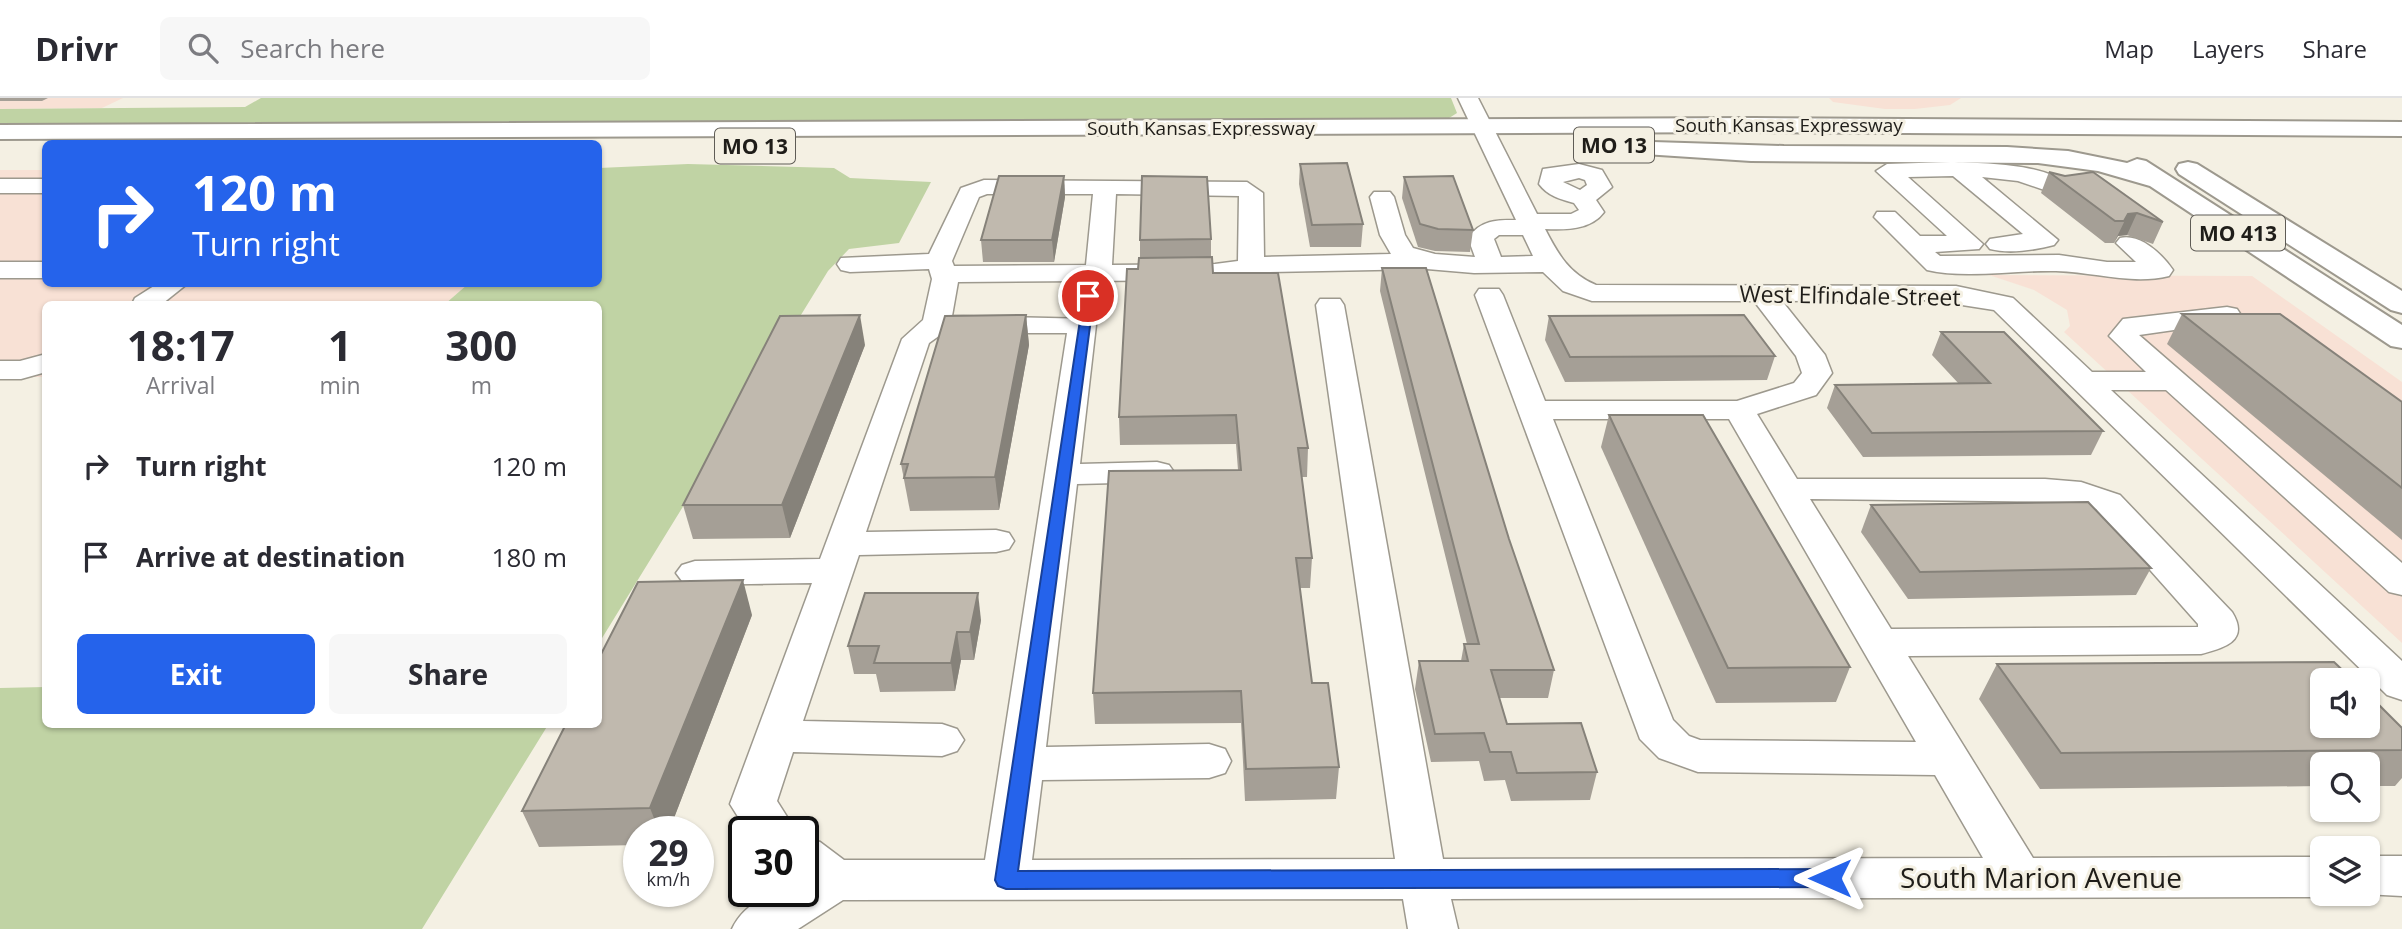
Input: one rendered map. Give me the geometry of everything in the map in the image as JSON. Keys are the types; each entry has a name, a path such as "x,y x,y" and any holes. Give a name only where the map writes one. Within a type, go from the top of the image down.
{"main road":[{"path":"1470,101 1492,113 1516,116 1632,118 1754,125"},
{"path":"2043,104 2081,114"},
{"path":"1976,125 2004,120 2015,106"},
{"name":"South Kansas Expressway","path":"0,132 827,138 1487,136 1754,125 1976,125 2081,114"},
{"name":"MO 413","path":"2081,114 2113,125 2157,180 2402,340"},
{"path":"2113,125 2207,116 2402,122"},
{"name":"South Kansas Expressway","path":"1487,136 1588,145 2113,125 2402,129"},
{"name":"South Kansas Expressway","path":"2113,125 2150,145 2402,146"},
{"name":"South Kansas Expressway","path":"602,146 689,137"},
{"path":"1588,145 1750,154 2031,155 2098,164 2157,180"},
{"name":"MO 413","path":"2150,145 2402,304"},
{"path":"2252,145 2222,157 2229,176 2252,196 2402,294"},
{"path":"0,147 42,147"}],"street":[{"name":"West Elfindale Street","path":"1470,101 1550,264 1572,285 1592,293 1955,293 2003,304 2083,381 2387,657 2402,685"},
{"path":"1970,244 1887,171 1961,171 2028,177 2056,187"},
{"path":"1933,264 2059,264 2107,270 2160,270 2133,247 2073,250 2045,240 1961,171"},
{"path":"0,186 42,186"},
{"path":"936,324 941,267 969,194 984,187 1239,187 1251,193 1251,267"},
{"path":"1006,880 1105,187"},
{"path":"1382,197 1398,246 1405,255 1490,280 1550,264"},
{"path":"1583,198 1592,212 1587,219 1492,228 1481,238 1490,280 1533,410 1654,728 1674,747 1698,756 1948,759"},
{"path":"1886,217 1947,278 1955,293"},
{"path":"1913,244 2025,244 2045,240"},
{"path":"762,816 753,804 916,339 936,324 1090,299 1214,272 1251,267 1430,261"},
{"path":"850,264 941,267 1090,299"},
{"path":"0,270 42,270"},
{"path":"149,301 170,287"},
{"path":"1533,410 1739,410 1804,388 1817,373 1810,355 1762,293"},
{"path":"1330,304 1408,800 1433,929"},
{"path":"2255,319 2215,314 2133,325 2123,336 2402,583"},
{"path":"0,370 21,370 42,364"},
{"path":"2083,381 2172,381"},
{"path":"1739,410 2019,877"},
{"path":"1062,474 1187,471"},
{"path":"1786,488 2081,492 2108,502 2217,621 2217,635 2201,641 1878,643"},
{"path":"695,573 996,541"},
{"path":"778,736 942,740"},
{"path":"1022,764 1209,761"},
{"name":"South Marion Avenue","path":"819,868 1006,880 2310,877"},
{"path":"2380,876 2402,876"},
{"path":"757,929 779,907"}],"shaded area":[{"path":"0,98 123,98 102,108 0,109"},
{"path":"1829,98 1961,98 1950,105 1885,109 1833,102"},
{"path":"0,170 42,170 42,287 465,287 448,301 42,301 42,377 0,377"},
{"path":"1989,275 2252,276 2402,382 2402,643 2064,332 2070,326 2067,310 2034,290"}],"green space":[{"path":"261,98 1451,98 1457,113 1446,120 0,128 0,109 245,107"},
{"path":"688,164 834,168 850,178 931,182 899,243 849,249 828,271 602,638 602,301 448,301 465,287 602,287 602,168"},
{"path":"42,687 42,728 546,728 422,929 0,929 0,688"}],"building":[{"path":"1347,163 1363,224 1312,225 1300,164"},
{"path":"2049,172 2065,176 2093,172 2163,222 2137,213 2128,214 2124,221 2115,221"},
{"path":"999,176 1064,176 1052,240 981,240"},
{"path":"1142,176 1207,177 1211,239 1140,240"},
{"path":"1453,176 1473,230 1438,229 1420,224 1404,177"},
{"path":"1212,257 1213,273 1278,273 1308,448 1298,448 1312,558 1296,558 1312,683 1328,683 1339,767 1246,769 1241,691 1093,693 1109,471 1241,470 1236,415 1119,417 1127,269 1138,269 1139,258"},
{"path":"1382,268 1426,268 1509,539 1554,670 1491,670 1507,724 1581,723 1597,772 1517,773 1511,752 1490,752 1484,733 1435,734 1419,661 1468,661 1464,644 1479,644"},
{"path":"2182,314 2280,314 2402,402 2402,488"},
{"path":"860,315 782,505 683,505 780,316"},
{"path":"1026,315 995,477 904,478 908,464 901,464 945,316"},
{"path":"1744,315 1775,356 1570,357 1549,316"},
{"path":"1941,332 2004,332 2103,431 1872,433 1835,385 1990,383"},
{"path":"1609,415 1703,415 1850,667 1728,668"},
{"path":"2088,502 2151,568 1920,572 1871,505"},
{"path":"743,580 650,808 522,811 564,728 602,728 602,652 638,582"},
{"path":"865,593 978,593 970,632 957,632 951,663 874,663 879,646 848,646"},
{"path":"2334,662 2340,668 2310,668 2310,738 2380,738 2380,706 2402,728 2402,750 2061,753 1997,664"}],"route":[{"path":"1088,296 1006,880 1830,878"}]}
